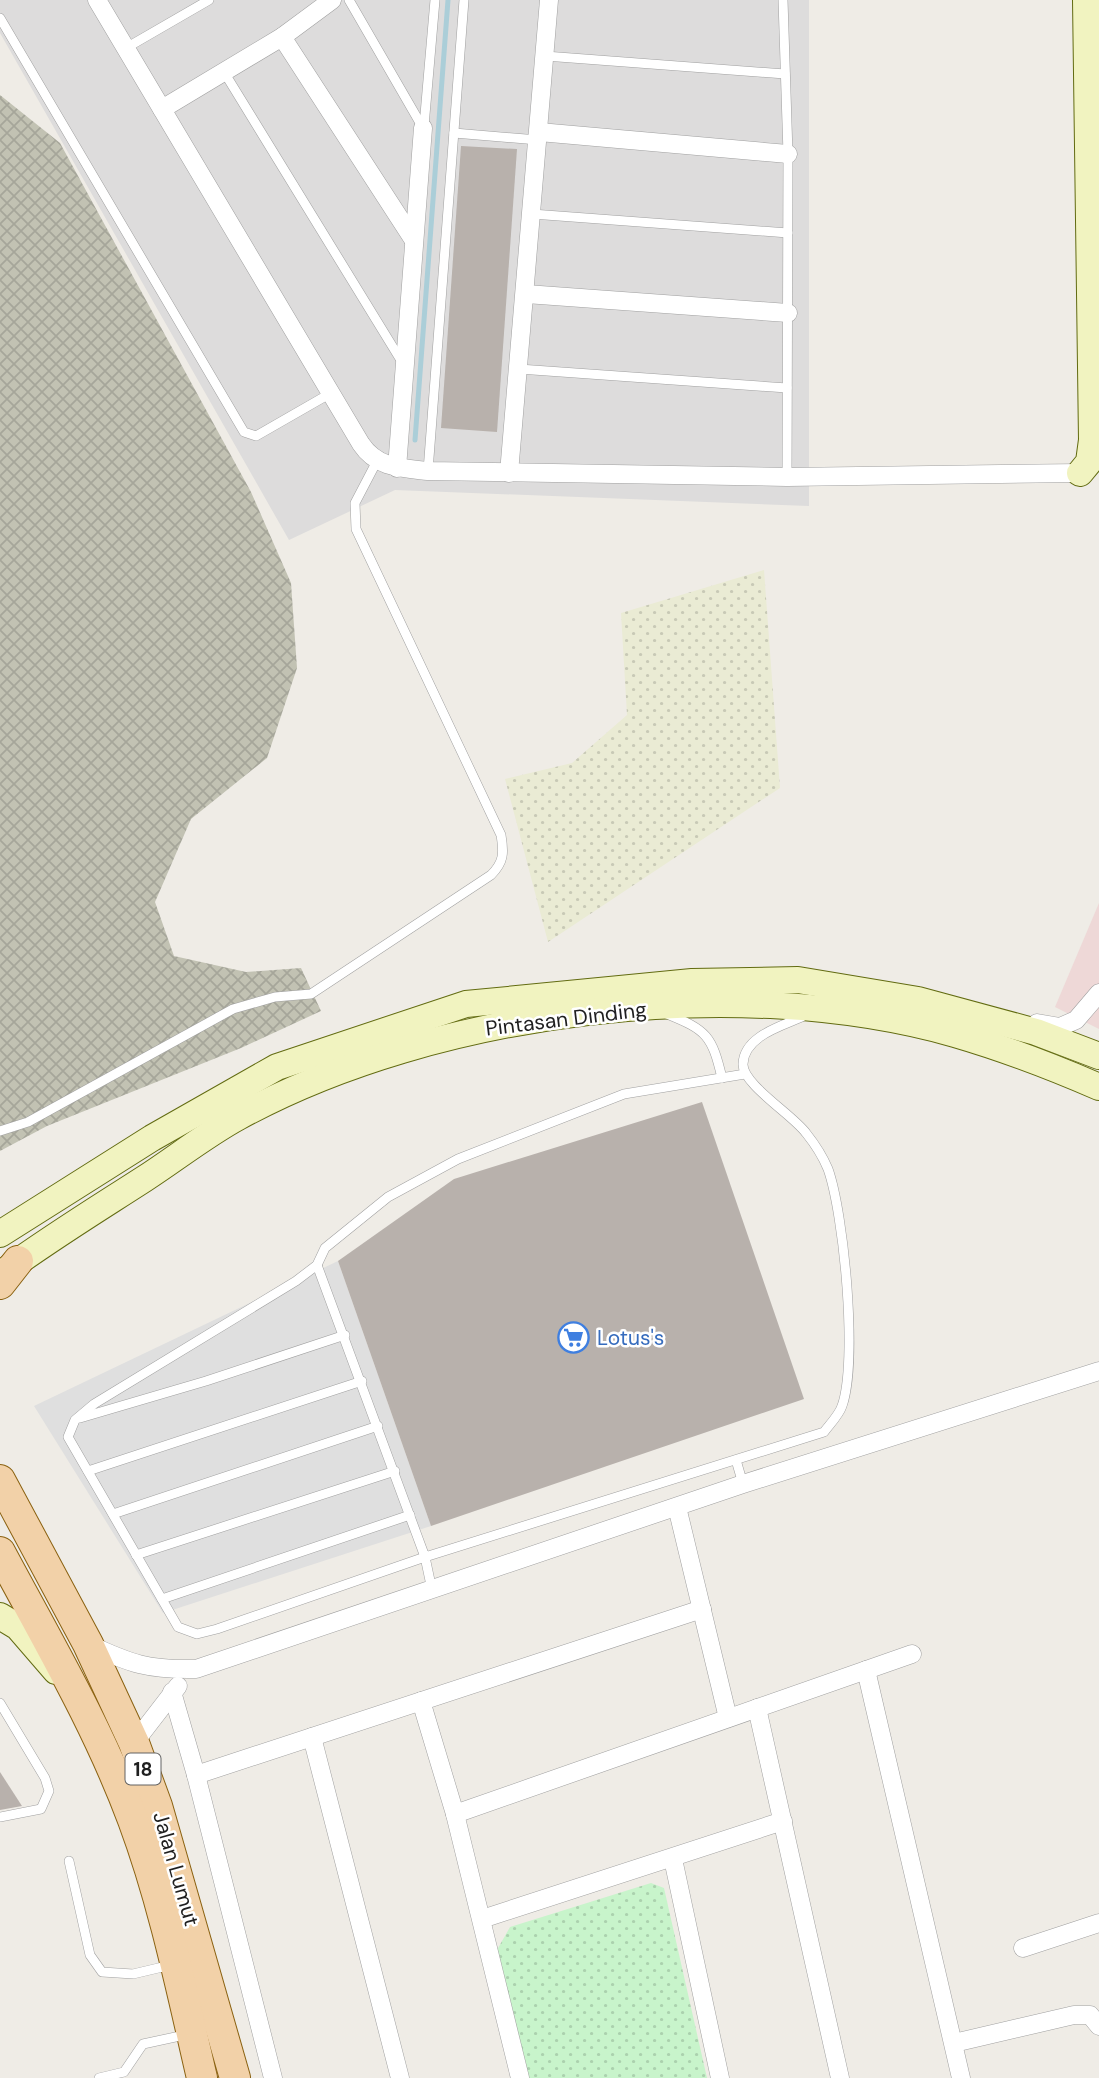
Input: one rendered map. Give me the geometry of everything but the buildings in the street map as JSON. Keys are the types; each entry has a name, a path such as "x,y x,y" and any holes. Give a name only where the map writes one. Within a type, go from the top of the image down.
{"main road":[{"path":"1080,473 1089,462 1096,400 1094,227 1086,0"},
{"name":"Pintasan Dinding","path":"0,1234 152,1138 277,1067 466,1004 692,982 798,980 918,1000 1035,1032 1099,1056"},
{"name":"Pintasan Dinding","path":"6,1273 237,1117 343,1069 451,1036 517,1022 652,1008 759,1003 821,1009 955,1034 1099,1087"},
{"name":"Jalan Lumut","path":"0,1480 88,1644 134,1743 158,1806 235,2078"},
{"name":"Jalan Lumut","path":"0,1552 78,1696 134,1821 176,1964 202,2078"},
{"path":"0,1570 27,1603"},
{"path":"0,1616 18,1627 78,1696"}],"street":[{"path":"97,0 361,444 377,461 397,468 428,471 509,473 787,477 1080,473"},
{"path":"162,109 282,37 332,0"},
{"path":"509,473 549,0"},
{"path":"282,37 413,239"},
{"path":"397,468 423,128"},
{"path":"538,136 788,154"},
{"path":"526,294 788,313"},
{"path":"918,1000 978,1006 1060,1027 1076,1020 1098,1002"},
{"path":"88,1644 140,1667 157,1670 196,1669 743,1484 1099,1371"},
{"path":"677,1507 728,1718"},
{"path":"197,1775 702,1609"},
{"path":"455,1814 912,1654"},
{"path":"134,1743 172,1692 196,1669"},
{"path":"866,1670 961,2078"},
{"path":"172,1692 197,1775 273,2078"},
{"path":"421,1701 455,1814 520,2078"},
{"path":"757,1708 840,2078"},
{"path":"312,1737 400,2078"},
{"path":"482,1919 783,1821"},
{"path":"673,1859 720,2078"},
{"path":"1023,1948 1099,1923"},
{"path":"954,2043 1074,2015 1090,2015 1099,2026"}],"lane":[{"path":"126,48 209,0"},
{"path":"349,0 423,128"},
{"path":"423,128 435,0"},
{"path":"428,471 464,0"},
{"path":"783,0 788,154 787,477"},
{"path":"0,18 244,432 256,436 331,393"},
{"path":"545,56 785,74"},
{"path":"224,72 405,366"},
{"path":"454,133 538,136"},
{"path":"532,214 788,233"},
{"path":"519,369 787,388"},
{"path":"0,1131 28,1122 233,1009 275,997 311,994 491,875 501,865 504,852 501,835 356,529 355,503 377,461"},
{"path":"652,1008 693,1024 707,1034 715,1046 722,1078"},
{"path":"745,1074 624,1094 458,1159 388,1197 325,1248 317,1265 94,1404 75,1420 68,1437 178,1627 197,1634 425,1557 824,1432 842,1407 850,1335 838,1205 827,1167 806,1132 745,1074 743,1062 756,1040 821,1009"},
{"path":"317,1265 395,1471 425,1557 432,1590"},
{"path":"75,1420 206,1381 345,1335"},
{"path":"88,1471 362,1381"},
{"path":"113,1514 378,1426"},
{"path":"736,1460 743,1484"},
{"path":"136,1555 395,1471"},
{"path":"162,1599 410,1515"},
{"path":"0,1703 45,1778 49,1791 41,1809 0,1817"},
{"path":"69,1861 90,1955 102,1972 133,1974 176,1964"},
{"path":"99,2078 124,2072 143,2044 192,2034"}],"shaded area":[{"path":"0,0 809,0 809,506 395,490 289,540 0,33"},
{"path":"0,95 60,143 251,492 291,583 297,668 267,758 191,819 155,902 174,956 246,972 301,968 321,1011 241,1048 47,1126 0,1151"},
{"path":"764,570 780,788 548,942 505,779 572,763 627,715 621,613"},
{"path":"1099,903 1099,1029 1055,1007"},
{"path":"338,1261 431,1526 163,1613 34,1406"}],"green space":[{"path":"651,1883 664,1888 707,2078 529,2078 497,1950 510,1927"}],"waterway":[{"path":"415,440 448,0"}],"place":[{"name":"Lotus's","path":"574,1338"}]}
